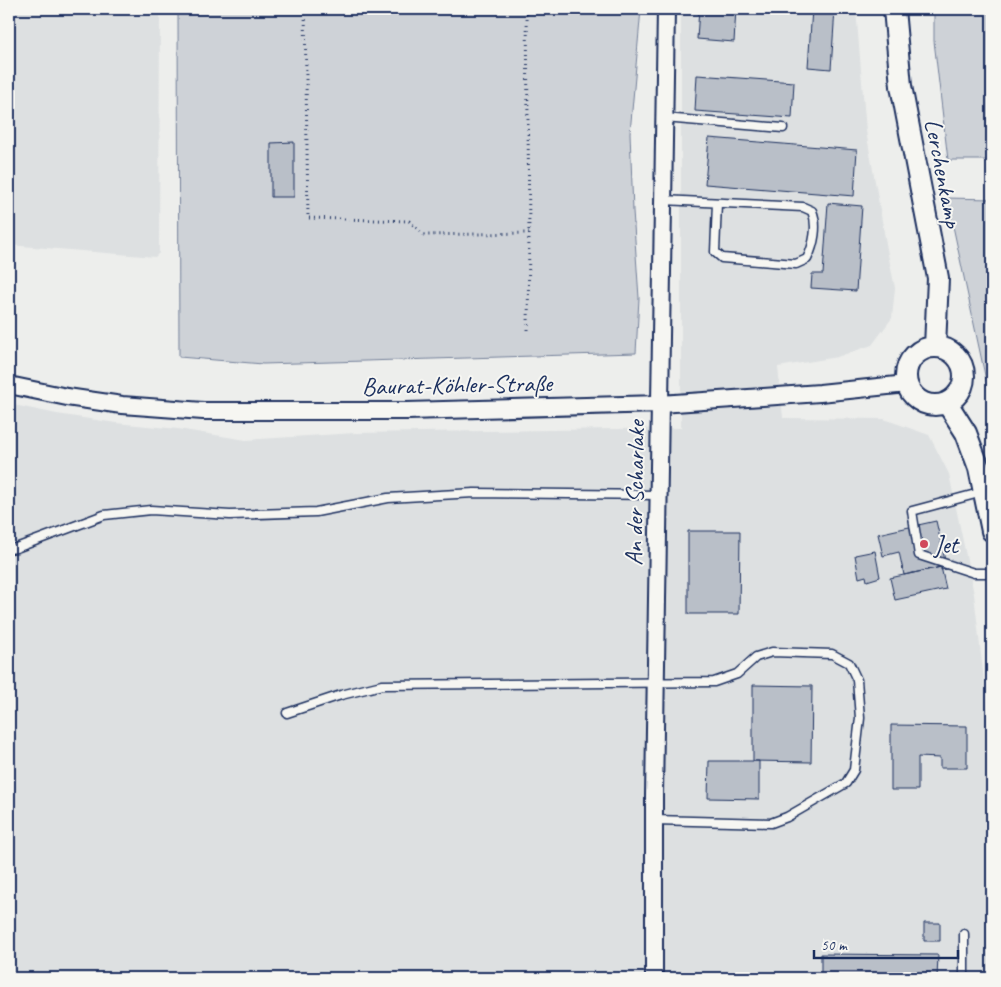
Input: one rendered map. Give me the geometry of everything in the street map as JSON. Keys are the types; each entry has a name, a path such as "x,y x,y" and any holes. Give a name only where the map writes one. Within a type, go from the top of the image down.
{"street":[{"name":"An der Scharlake","path":"654,978 654,820 666,9"},
{"name":"Lerchenkamp","path":"894,9 901,86 938,278 935,347"},
{"path":"935,347 950,350 957,356 964,372 961,390 947,403 937,405 927,404 918,400 911,393 907,384 906,374 908,364 913,356 921,350 935,347"},
{"name":"Baurat-Köhler-Straße","path":"9,384 67,397 122,405 203,411 407,411 660,404 820,393 907,384"},
{"path":"947,403 966,433 979,468 992,531"}],"lane":[{"path":"664,118 783,128"},
{"path":"663,200 803,207 812,211 815,218 813,248 808,259 796,264 722,258 715,252 717,203"},
{"path":"985,492 912,511 919,555 974,573 992,573"},
{"path":"9,549 104,515 151,510 230,515 316,512 388,498 474,493 659,495"},
{"path":"287,713 341,695 382,685 714,682 737,674 756,657 772,652 832,654 849,663 857,680 860,718 854,770 846,783 787,817 771,823 654,820"},
{"path":"964,934 964,978"}],"path":[{"path":"305,9 308,218 409,221 424,235 529,232"},
{"path":"527,9 528,331"}],"shaded area":[{"path":"9,9 160,9 159,253 155,257 9,245"},
{"path":"178,9 641,9 630,133 639,298 636,353 263,364 179,357"},
{"path":"681,9 856,9 866,131 895,288 892,318 872,345 837,357 778,367 783,418 884,419 929,435 949,474 974,594 992,750 992,978 9,978 9,404 116,423 178,429 246,440 355,433 681,428"},
{"path":"934,9 992,9 992,160 948,160 934,41"},
{"path":"947,198 992,199 992,408"}],"building":[{"path":"699,9 736,9 734,42 697,39"},
{"path":"812,9 835,9 831,69 808,67"},
{"path":"697,75 794,82 792,118 695,111"},
{"path":"709,138 857,150 854,196 705,184"},
{"path":"294,142 294,197 271,197 271,143"},
{"path":"828,203 862,206 856,291 811,288 812,274 823,274"},
{"path":"936,521 947,569 941,570 941,567 904,575 899,552 883,556 878,534"},
{"path":"688,531 740,531 739,614 688,614"},
{"path":"875,551 880,577 867,581 866,576 859,578 855,555"},
{"path":"941,567 946,589 895,600 890,578"},
{"path":"753,685 812,686 811,762 753,761"},
{"path":"891,725 967,726 967,768 940,768 940,758 918,757 918,790 891,790"},
{"path":"709,761 759,761 759,799 708,798"},
{"path":"924,923 940,923 940,941 924,941"},
{"path":"821,954 938,955 937,978 821,978"}],"place":[{"name":"Jet","path":"924,544"}]}
